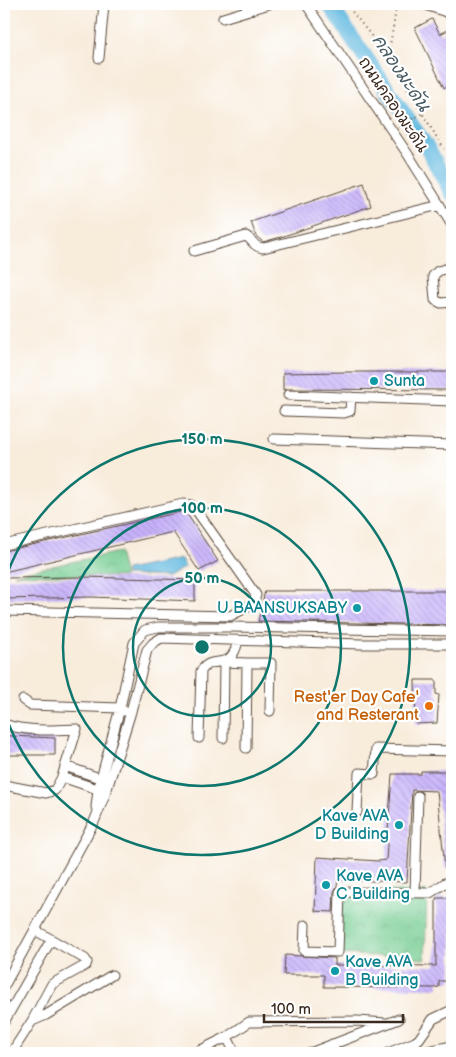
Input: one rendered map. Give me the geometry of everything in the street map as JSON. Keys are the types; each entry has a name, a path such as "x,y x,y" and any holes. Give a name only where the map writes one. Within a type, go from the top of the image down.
{"street":[{"path":"99,58 104,4"},
{"path":"223,18 269,4"},
{"name":"ถนนคลองมะดัน","path":"306,4 409,156 452,225"},
{"path":"423,4 452,14"},
{"path":"194,251 246,236 257,247 263,248 440,205"},
{"path":"452,267 438,271 433,276 432,284 435,300 441,303 452,302"},
{"path":"288,395 452,402"},
{"path":"284,411 344,413 350,411 351,397"},
{"path":"274,440 452,445"},
{"path":"4,545 183,504 191,505 256,595 253,604 230,616 4,611"},
{"path":"228,640 230,616"},
{"path":"158,627 160,638"},
{"path":"4,986 94,822 105,780 134,643 145,630 158,627 228,627 452,631"},
{"path":"105,780 130,715 147,650 160,638 361,644 452,644"},
{"path":"224,662 233,656 238,641"},
{"path":"134,643 147,650"},
{"path":"223,738 224,662"},
{"path":"200,738 201,671 204,665 224,662 271,663 270,711"},
{"path":"246,748 247,663"},
{"path":"23,700 30,705 120,708 130,715"},
{"path":"4,724 11,727 46,730 78,730 62,778 55,790 46,793 4,786"},
{"path":"357,812 359,773 374,774 376,750 452,752"},
{"path":"65,766 105,780"},
{"path":"62,778 102,791"},
{"path":"415,892 418,796"},
{"path":"305,924 304,951 338,952 340,892 433,892 446,883 452,883"},
{"path":"14,1049 52,984 86,965 87,962 85,959 35,930"},
{"path":"4,1022 52,940"},
{"path":"32,1021 46,1015 112,974"},
{"path":"388,1053 420,1039 433,1020 452,1010"},
{"path":"310,1053 400,1019"},
{"path":"195,1053 227,1037 249,1022 357,1021 386,1024"},
{"path":"227,1037 235,1053"},
{"path":"332,1044 336,1053"},
{"path":"419,1053 452,1046"}],"path":[{"path":"346,4 388,57 444,149"},
{"path":"388,57 397,4"},
{"path":"398,128 423,112"}],"green space":[{"path":"119,552 125,577 14,574"},
{"path":"342,889 427,892 425,959 340,954"}],"water":[{"path":"181,559 185,567 168,577 126,575 126,570"}],"building":[{"path":"432,19 440,34 452,28 452,83 444,88 415,28"},
{"path":"364,183 371,206 263,242 256,236 251,222"},
{"path":"452,372 452,390 283,390 283,373"},
{"path":"185,511 218,561 199,571 173,532 4,572 4,551"},
{"path":"83,577 195,580 195,601 91,597 4,599 4,578"},
{"name":"U BAANSUKSABY","path":"265,591 452,591 452,625 258,621"},
{"path":"415,680 436,680 436,694 439,695 437,723 416,724"},
{"path":"4,734 10,736 55,738 55,755 4,755"},
{"path":"421,771 452,771 452,868 445,868 437,791 412,790 407,882 338,880 334,892 333,912 315,911 317,857 386,860 392,774 421,774"},
{"path":"436,898 452,898 452,981 439,981 439,987 434,988 324,987 324,975 284,975 285,955 335,958 335,965 436,966"}],"waterway":[{"name":"คลองมะดัน","path":"329,4 428,149 452,193"}],"place":[{"name":"Sunta","path":"374,381"},
{"name":"U BAANSUKSABY","path":"357,608"},
{"name":"Rest'er Day Cafe' and Resterant","path":"429,706"},
{"name":"Kave AVA D Building","path":"399,825"},
{"name":"Kave AVA C Building","path":"326,885"},
{"name":"Kave AVA B Building","path":"335,971"}]}
